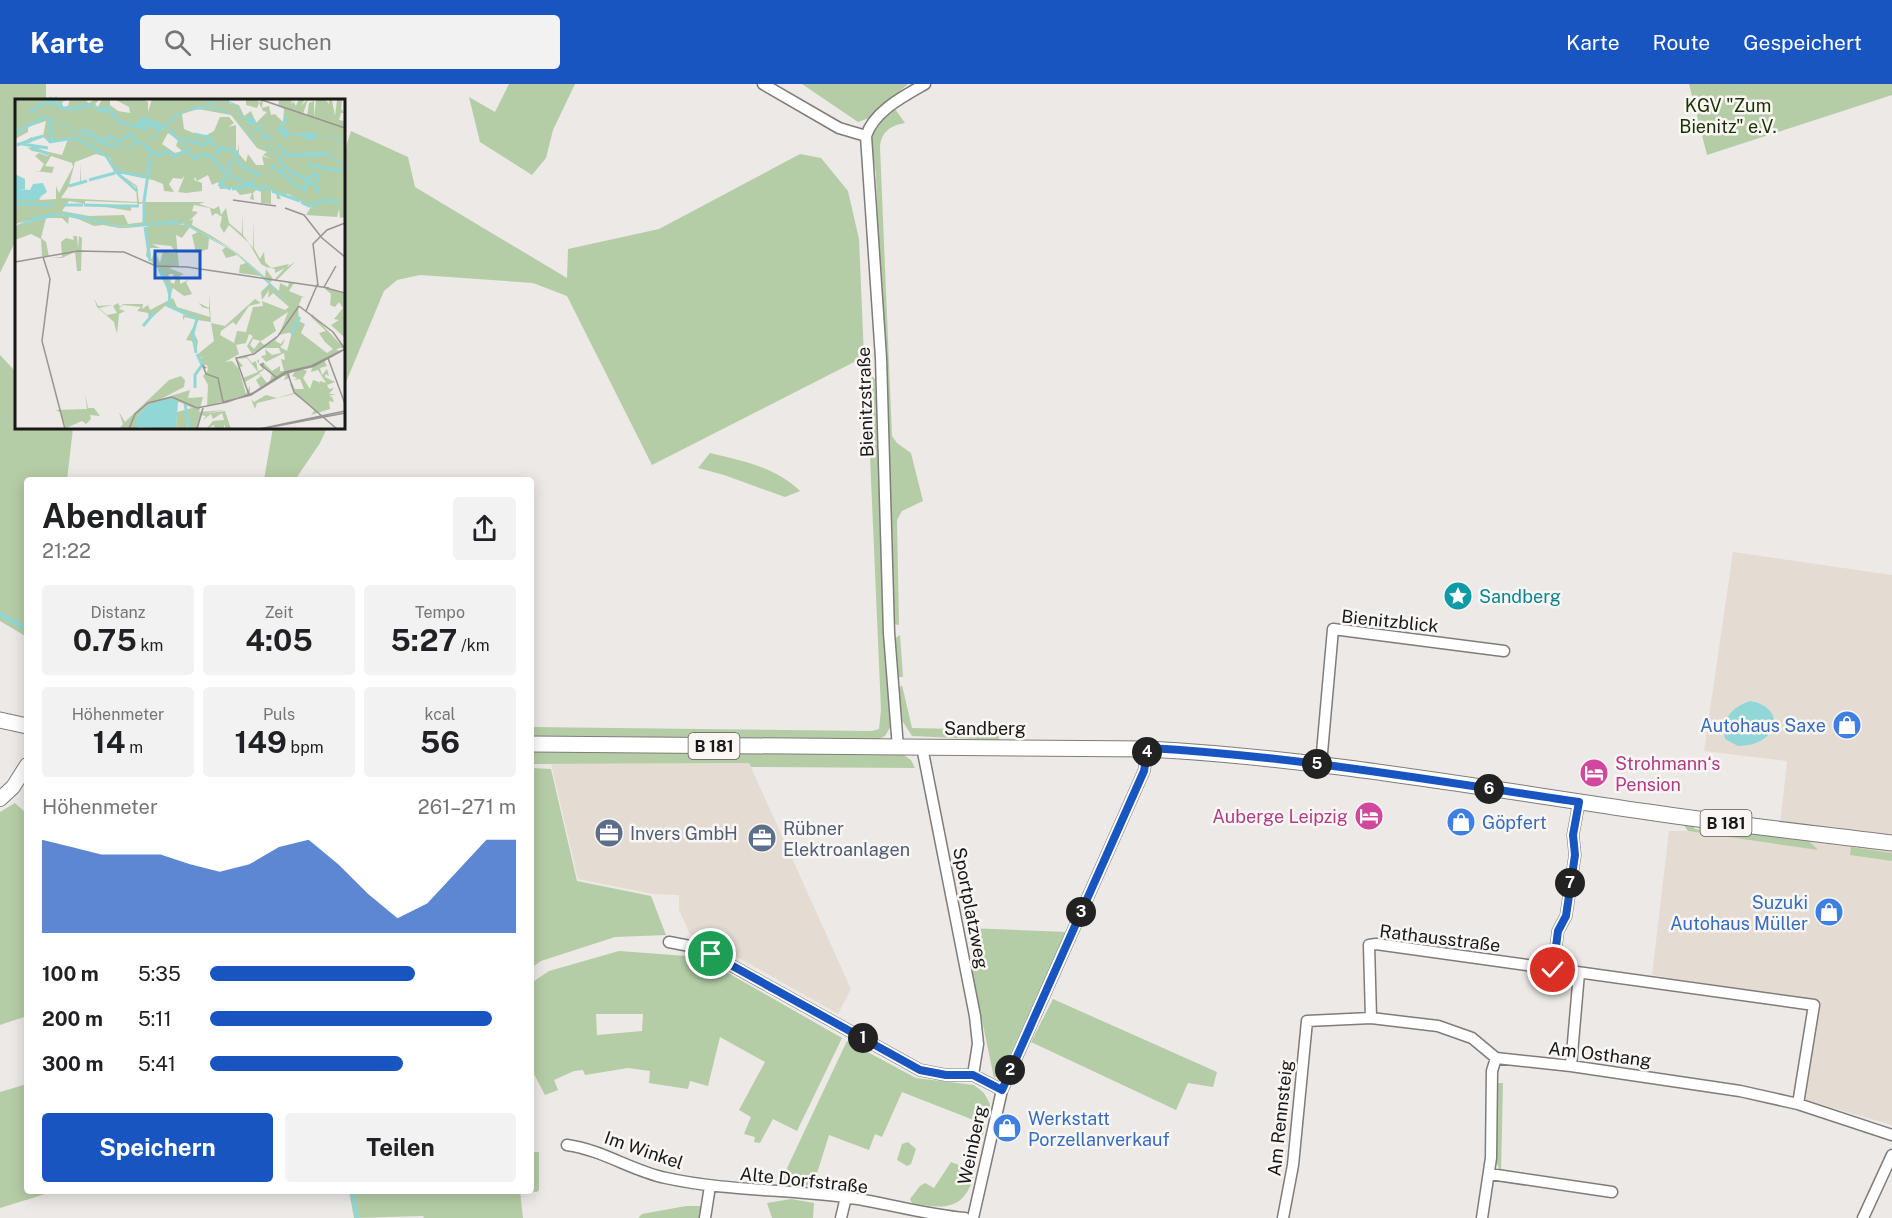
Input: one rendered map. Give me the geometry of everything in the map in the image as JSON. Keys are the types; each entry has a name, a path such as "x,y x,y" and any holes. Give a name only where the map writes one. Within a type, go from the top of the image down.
{"main road":[{"path":"0,720 24,725"},
{"name":"Sandberg","path":"534,744 1148,748 1213,752 1321,764 1579,802 1892,843"}],"street":[{"path":"764,84 838,128 866,136 869,126 898,100 925,84"},
{"name":"Bienitzstraße","path":"866,136 881,358 889,633 898,748"},
{"name":"Bienitzblick","path":"1321,764 1333,629 1504,651"},
{"name":"Sportplatzweg","path":"922,747 975,1016 978,1044 973,1075"},
{"name":"Weinberg","path":"973,1218 1002,1090 1144,771 1148,748"},
{"path":"0,799 13,787 24,770"},
{"path":"1553,970 1558,931 1566,916 1575,855 1573,835 1579,802"},
{"path":"669,942 700,948 931,1074 973,1075 1002,1090"},
{"name":"Rathausstraße","path":"1371,1018 1369,945 1376,944 1814,1005 1798,1104"},
{"path":"1571,1066 1579,973"},
{"path":"1371,1018 1420,1022 1452,1029 1472,1038 1496,1058 1492,1071 1490,1174 1482,1218"},
{"name":"Am Rennsteig","path":"1283,1218 1293,1165 1307,1021 1371,1018"},
{"name":"Am Osthang","path":"1496,1058 1571,1066 1740,1091 1798,1104 1892,1135"},
{"name":"Im Winkel","path":"567,1145 597,1151 655,1175 710,1186"},
{"path":"1863,1218 1892,1155"},
{"path":"1490,1174 1612,1192"},
{"path":"705,1218 710,1186"},
{"name":"Alte Dorfstraße","path":"710,1186 846,1197 928,1214 965,1218"},
{"path":"841,1218 846,1197"}],"shaded area":[{"path":"1733,552 1892,575 1892,1125 1803,1099 1818,1002 1652,975 1669,831 1688,831 1778,844 1787,761 1704,751"},
{"path":"749,763 851,989 838,1014 711,942 690,934 679,910 679,895 653,894 578,879 551,764"}],"green space":[{"path":"0,84 46,84 46,99 15,99 15,242 0,273"},
{"path":"509,84 575,84 553,130 546,158 532,175 480,142 469,97 495,112"},
{"path":"802,84 908,84 869,118 858,122"},
{"name":"KGV \"Zum Bienitz\" e.V.","path":"1689,84 1892,84 1892,95 1707,155"},
{"path":"895,109 905,123 895,125 888,130 882,137 880,147 892,436 897,443 911,453 923,501 902,511 897,520 899,625 893,624 876,174 872,145 879,124"},
{"path":"351,131 408,157 415,187 567,278 568,249 659,229 800,154 821,158 848,191 859,239 864,357 652,465 567,296 533,283 420,275 397,280 384,291 345,385 345,150"},
{"path":"0,355 15,371 15,429 73,429 67,477 24,477 24,635 0,621"},
{"path":"867,372 875,379 876,397 891,726 885,736 879,739 534,736 534,727 872,731 879,729 881,710 869,433 866,417"},
{"path":"273,429 327,429 297,477 265,477"},
{"path":"710,453 746,462 769,471 791,483 800,491 785,497 698,468"},
{"path":"900,635 903,677 897,677 894,639"},
{"path":"902,685 912,728 998,730 999,740 912,736 901,719 897,691"},
{"path":"534,751 901,753 911,760 915,768 751,767 749,763 534,764"},
{"path":"534,768 551,769 577,881 651,896 666,935 615,937 541,961 534,966"},
{"path":"15,803 24,811 24,1017 0,1025 0,812"},
{"path":"1683,824 1693,825 1695,829 1724,833 1728,829 1809,841 1818,850 1688,831"},
{"path":"1851,847 1892,853 1892,861 1850,855"},
{"path":"968,928 1067,932 1003,1070 994,1078 972,972 975,969"},
{"path":"619,951 700,957 842,1038 797,1131 773,1119 760,1143 754,1142 755,1137 744,1134 751,1117 739,1110 765,1062 720,1037 708,1086 690,1081 688,1089 649,1083 650,1071 628,1068 585,1075 583,1070 574,1071 554,1080 558,1090 545,1095 534,1074 534,981 549,971","holes":["596,1014 643,1014 642,1031 597,1035"]},
{"path":"1053,999 1217,1072 1213,1087 1188,1083 1176,1110 1031,1042"},
{"path":"847,1041 916,1078 974,1085 984,1093 990,1104 983,1135 972,1131 976,1121 902,1092 882,1137 875,1134 869,1150 829,1135 813,1186 780,1183"},
{"path":"1497,1083 1503,1083 1501,1172 1496,1162"},
{"path":"24,1085 24,1194 45,1194 0,1208 0,1092"},
{"path":"908,1142 916,1149 911,1164 907,1166 897,1160 902,1144"},
{"path":"534,1152 539,1152 539,1190 534,1192"},
{"path":"951,1162 975,1171 971,1184 960,1200 945,1206 912,1203 910,1199 920,1186 925,1183 934,1188"},
{"path":"350,1194 520,1194 523,1218 424,1218 423,1216 354,1218"},
{"path":"791,1199 814,1203 813,1218 772,1218 767,1203"},
{"path":"686,1206 703,1206 701,1218 638,1218 642,1214"}],"water":[{"path":"1750,701 1770,710 1774,718 1774,725 1763,739 1752,744 1738,746 1725,739 1726,720 1733,710"}],"waterway":[{"path":"0,614 24,627"},
{"path":"353,1194 357,1218"}],"place":[{"name":"Sandberg","path":"1458,596"},
{"name":"Autohaus Saxe","path":"1847,725"},
{"name":"Strohmann‘s Pension","path":"1594,773"},
{"name":"Auberge Leipzig","path":"1369,816"},
{"name":"Göpfert","path":"1461,822"},
{"name":"Invers GmbH","path":"609,833"},
{"name":"Rübner Elektroanlagen","path":"762,838"},
{"name":"Suzuki Autohaus Müller","path":"1829,912"},
{"name":"Werkstatt Porzellanverkauf","path":"1007,1128"}],"route":[{"path":"711,954 920,1070 931,1074 973,1075 1002,1090 1144,771 1148,748 1213,752 1331,765 1579,802 1573,835 1575,855 1566,916 1558,931 1553,970"}]}
